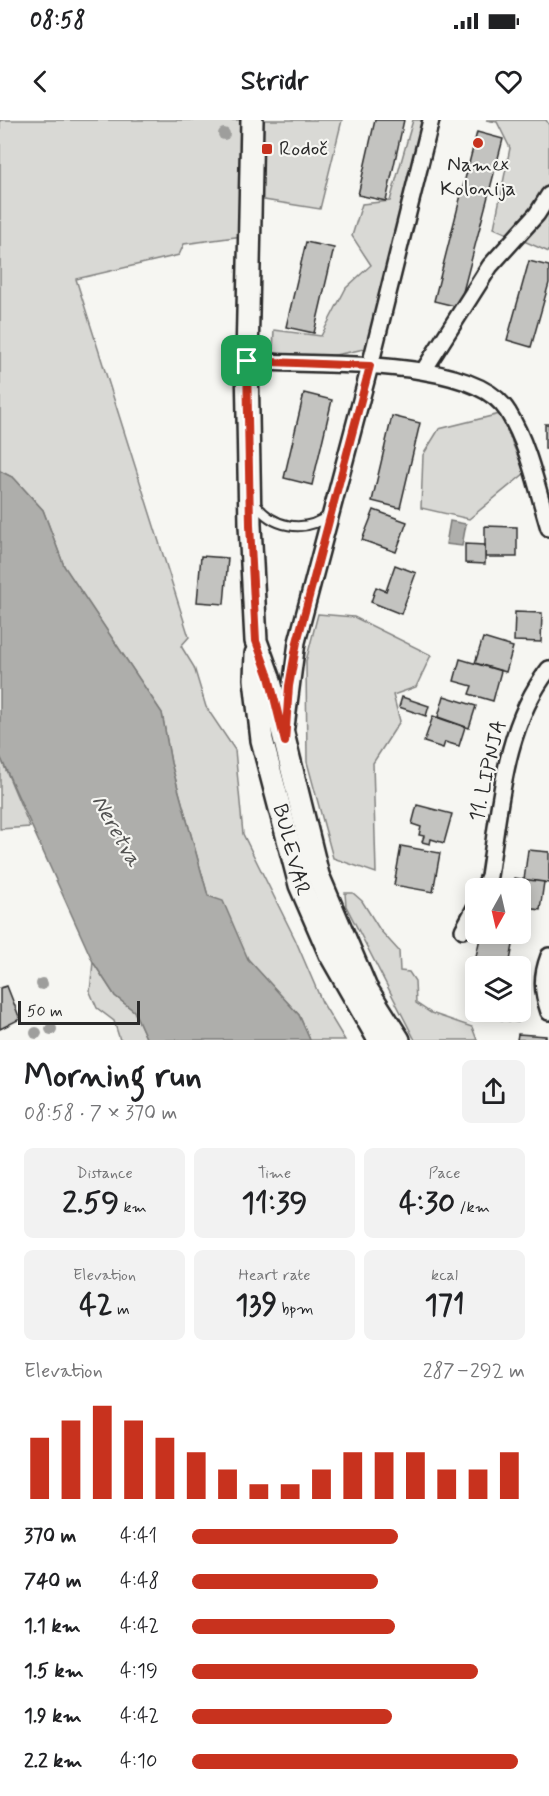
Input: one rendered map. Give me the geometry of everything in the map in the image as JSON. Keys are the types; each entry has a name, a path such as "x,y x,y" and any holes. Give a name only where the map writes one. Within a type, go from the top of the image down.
{"main road":[{"path":"252,120 247,361 256,641 269,677 318,875 366,988 399,1040"},
{"name":"BULEVAR","path":"256,641 255,679 262,741 300,885 330,954 379,1040"}],"street":[{"path":"285,742 289,686 297,642 370,366 431,120"},
{"path":"424,370 490,267 537,214 549,195"},
{"path":"247,361 424,370 490,391 508,410 530,461 549,528"},
{"name":"11. LIPNJA","path":"488,878 502,786 526,704 549,669"},
{"path":"463,930 465,926"},
{"path":"549,956 544,971 542,992 549,1012"}],"lane":[{"path":"250,496 264,514 281,524 303,527 314,524 331,514"}],"shaded area":[{"path":"0,120 342,120 320,209 251,198 250,235 184,244 179,255 76,279 189,637 181,646 194,667 206,707 235,750 243,834 295,939 322,1002 345,1040 310,1040 299,1015 246,958 208,896 171,763 162,713 64,566 43,510 14,478 0,471"},
{"path":"413,120 424,120 369,348 333,356 309,358 285,356 273,352 274,330 321,336 346,288 371,265 352,236 362,204 390,201"},
{"path":"486,120 546,120 549,125 549,252 494,228 510,148 497,122"},
{"path":"500,414 525,473 469,519 421,508 423,455 439,429"},
{"path":"318,614 354,617 431,655 416,687 393,695 400,721 373,763 376,873 333,858 307,762 306,661"},
{"path":"0,756 30,827 0,829"},
{"path":"345,893 353,893 362,901 380,930 399,951 400,971 409,972 415,981 416,1003 431,1013 472,1027 477,1040 415,1040 346,906"},
{"path":"93,962 115,996 134,1011 147,1040 120,1040 114,1021 97,1008 90,992"}],"water":[{"name":"Neretva","path":"0,471 14,478 43,510 64,566 162,713 171,763 208,896 223,901 248,959 299,1015 310,1040 147,1040 134,1011 115,996 93,962 0,756"},
{"path":"450,521 466,524 462,546 446,544"}],"building":[{"path":"375,120 404,120 386,201 358,195"},
{"path":"477,132 503,139 459,307 434,301"},
{"path":"306,242 334,248 314,333 286,327"},
{"path":"529,261 549,266 549,283 531,347 507,340"},
{"path":"304,393 332,400 312,485 284,478"},
{"path":"392,416 420,423 400,508 372,501"},
{"path":"545,424 549,424 549,449 545,449"},
{"path":"374,510 407,522 396,552 362,540"},
{"path":"485,526 517,527 517,557 485,557"},
{"path":"465,544 485,545 485,564 465,563"},
{"path":"201,556 228,558 224,604 197,602"},
{"path":"395,565 416,573 401,614 371,602 376,587 386,591"},
{"path":"515,612 542,613 541,642 514,641"},
{"path":"483,638 513,647 506,672 475,663"},
{"path":"460,659 501,671 493,701 469,694 472,686 454,681"},
{"path":"444,696 476,706 469,728 438,717"},
{"path":"402,697 429,706 426,716 399,707"},
{"path":"433,716 465,727 459,746 445,742 443,748 424,742"},
{"path":"417,805 452,814 444,843 431,839 430,844 422,842 424,836 419,835 421,827 412,824"},
{"path":"401,846 440,853 433,892 394,885"},
{"path":"528,850 549,852 549,883 524,878"},
{"path":"531,880 544,882 540,910 531,909"},
{"path":"479,944 513,944 511,956 476,956"},
{"path":"7,986 20,1019 0,1029 0,988"},
{"path":"518,1034 546,1036 546,1040 517,1040"}],"place":[{"name":"Namex Kolonija","path":"478,143"},
{"name":"Rodoč","path":"267,149"}],"route":[{"path":"247,361 370,366 297,642 289,686 285,742 269,677 256,641 250,525 247,361"}]}
